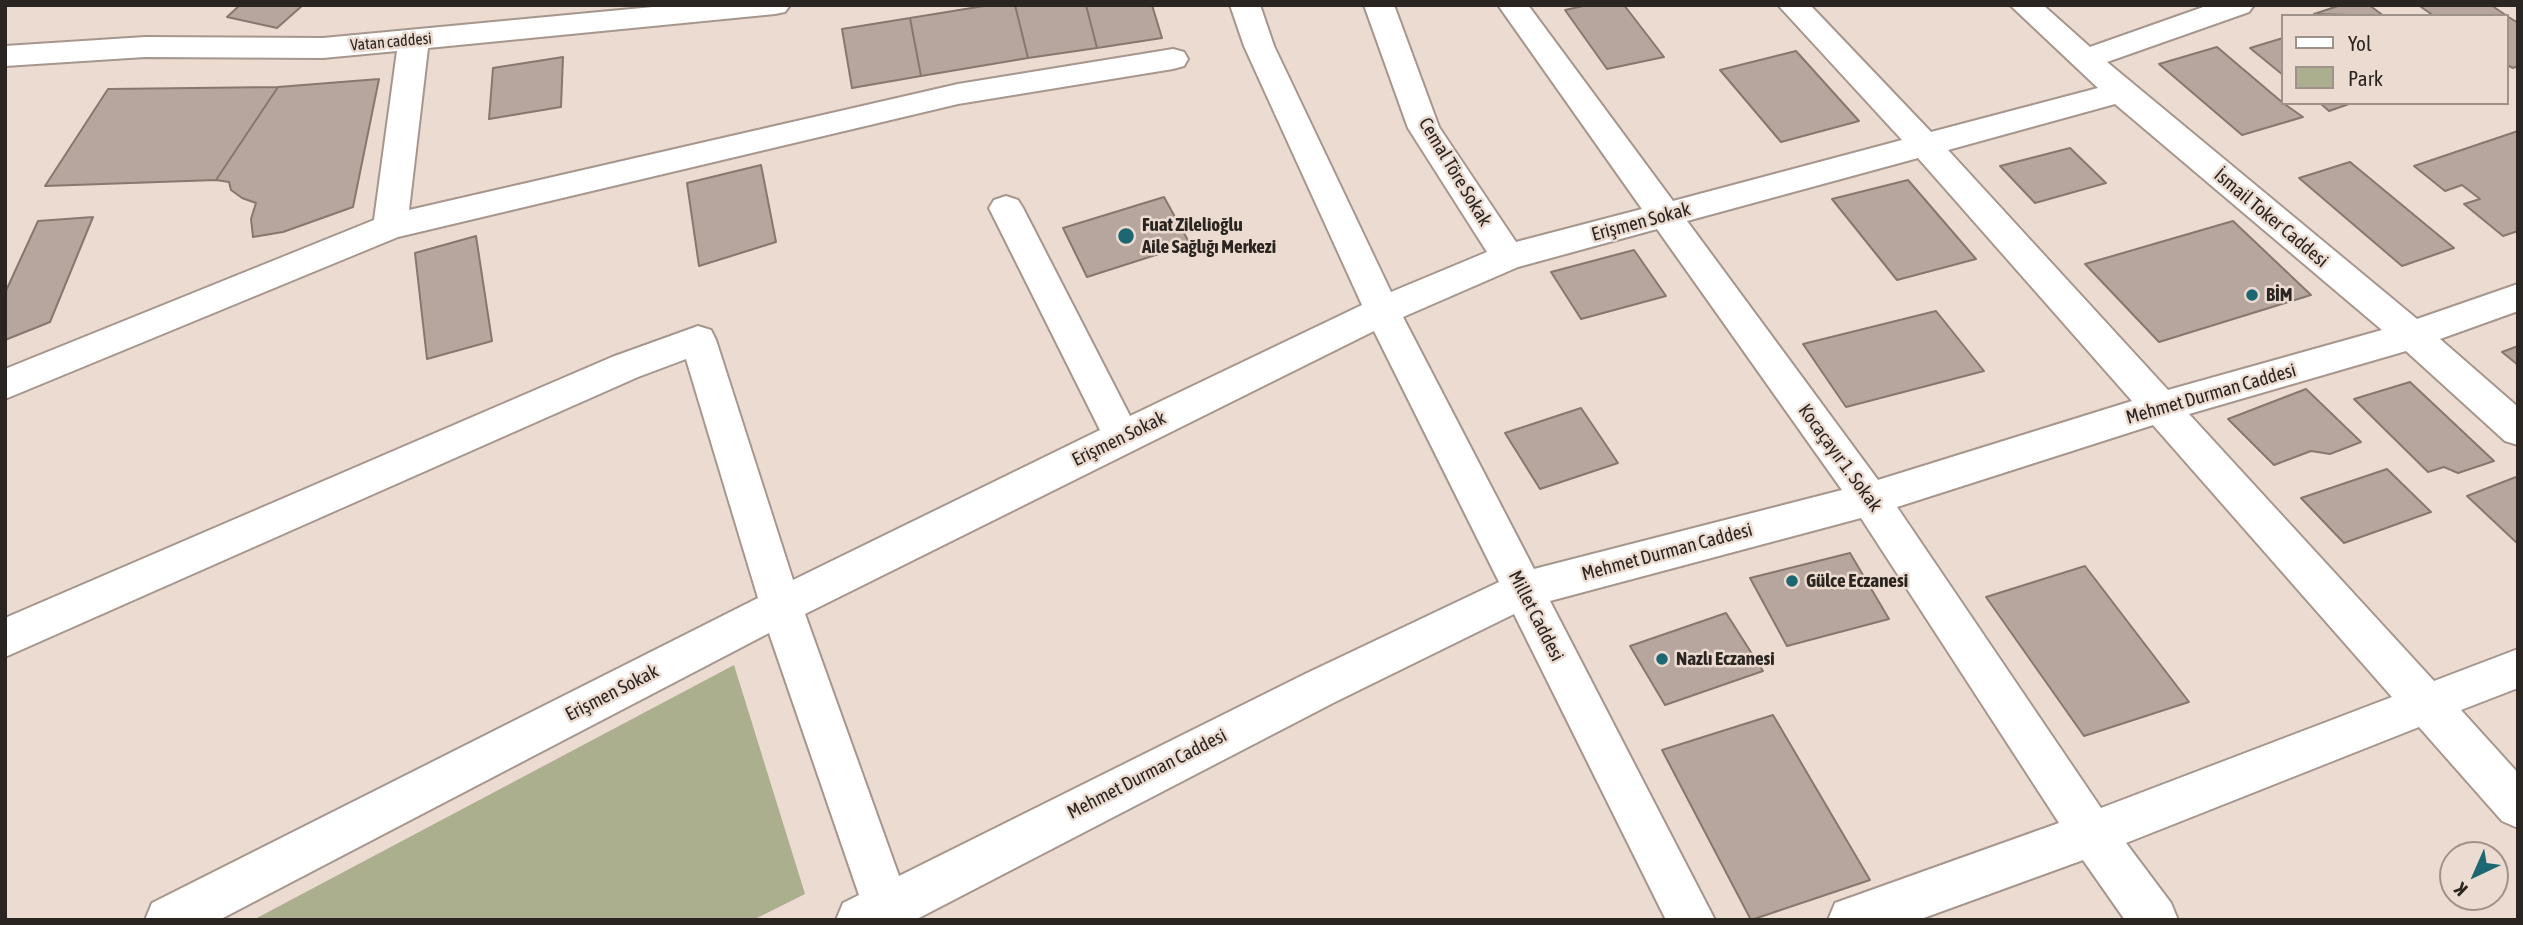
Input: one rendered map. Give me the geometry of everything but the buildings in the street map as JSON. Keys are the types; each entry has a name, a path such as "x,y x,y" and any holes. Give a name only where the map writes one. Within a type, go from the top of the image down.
{"street":[{"name":"Vatan caddesi","path":"5,56 145,47 323,48 414,40 644,12 775,5"},
{"name":"Millet Caddesi","path":"1245,5 1259,46 1382,311 1691,920"},
{"name":"Cemal Töre Sokak","path":"1379,5 1424,128 1508,257"},
{"name":"Kocaçayır 1. Sokak","path":"1513,5 1870,499 2092,834 2154,920"},
{"path":"1793,5 1924,145 2518,806"},
{"name":"İsmail Toker Caddesi","path":"2025,5 2121,92 2412,335 2518,430"},
{"path":"2086,60 2239,5"},
{"path":"390,227 414,40"},
{"path":"5,385 390,227 958,94 1173,59"},
{"name":"Erişmen Sokak","path":"169,920 781,606 1122,437 1382,311 1508,257 2121,92"},
{"path":"1006,208 1122,437"},
{"name":"Mehmet Durman Caddesi","path":"879,915 1320,688 1523,590 1870,499 2161,407 2412,335 2518,297"},
{"path":"5,638 625,367 698,340 879,915"},
{"path":"1852,920 2092,834 2518,668"}],"green space":[{"path":"734,665 805,894 753,920 253,920"}],"place":[{"name":"Fuat Zilelioğlu Aile Sağlığı Merkezi","path":"1126,236"},
{"name":"BİM","path":"2252,295"},
{"name":"Gülce Eczanesi","path":"1792,581"},
{"name":"Nazlı Eczanesi","path":"1662,659"}]}
